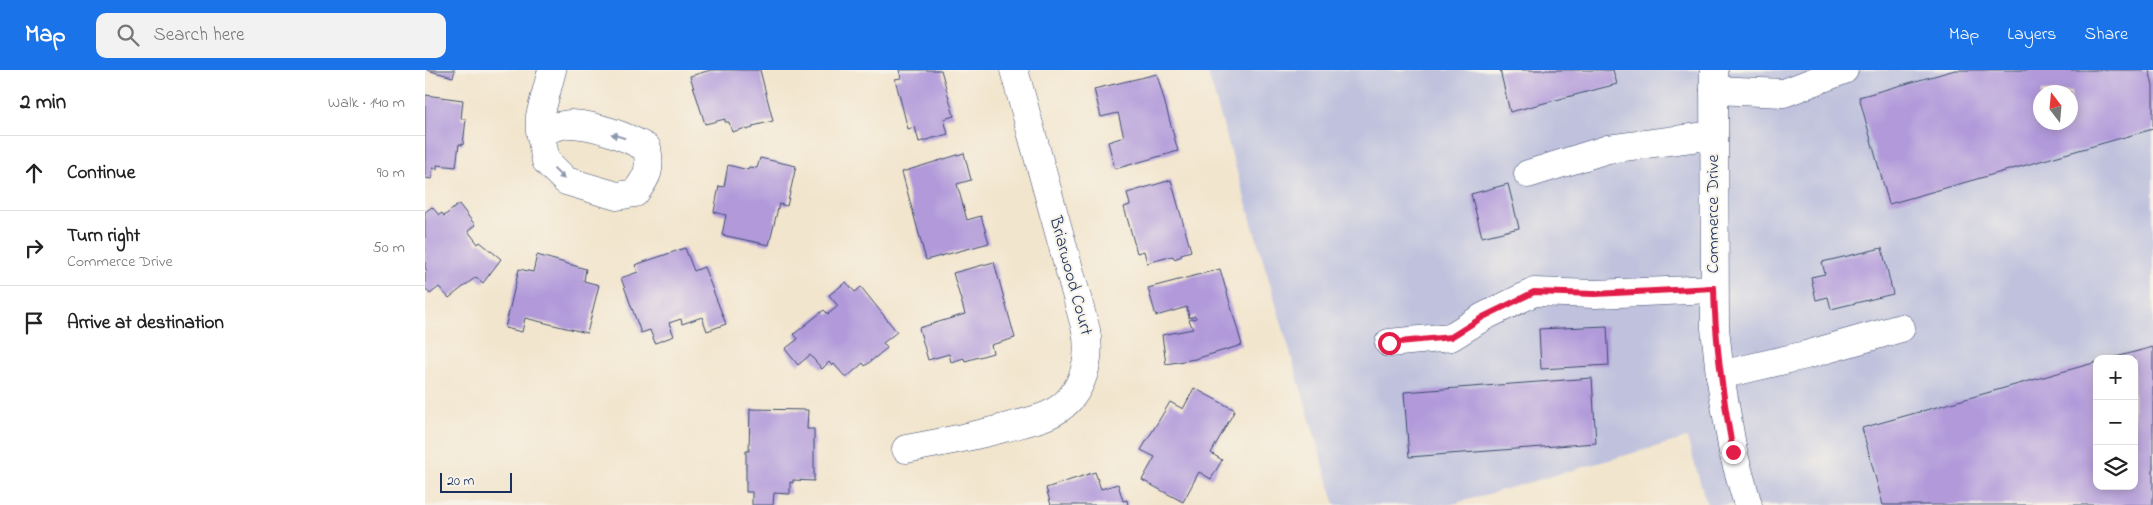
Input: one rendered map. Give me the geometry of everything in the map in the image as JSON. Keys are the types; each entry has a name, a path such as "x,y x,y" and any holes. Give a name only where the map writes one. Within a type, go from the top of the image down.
{"street":[{"path":"540,131 540,116 551,70"},
{"name":"Briarwood Court","path":"906,449 975,436 1047,415 1068,400 1082,379 1086,368 1088,342 1086,330 1014,70"},
{"path":"1714,80 1784,92 1844,70"},
{"name":"Commerce Drive","path":"1714,80 1715,328 1719,375 1733,452 1748,505"},
{"path":"1528,174 1608,149 1714,135"},
{"path":"1389,343 1451,337 1483,317 1534,292 1595,294 1714,288"},
{"path":"1719,375 1806,355 1901,328"}],"shaded area":[{"path":"1207,70 2153,70 2153,505 1707,505 1687,438 1449,505 1335,505"}],"building":[{"path":"427,70 455,70 453,77"},
{"path":"711,70 760,70 773,121 753,126 753,128 746,130 746,128 732,132 729,122 725,122 725,119 705,124 690,76"},
{"path":"899,70 941,70 954,116 944,119 948,134 919,142 915,127 908,129 895,79 901,78"},
{"path":"1500,70 1613,70 1617,84 1510,112"},
{"path":"1955,70 2149,70 2153,85 2153,129 1889,204 1859,97"},
{"path":"1157,74 1178,151 1115,169 1108,142 1124,137 1118,113 1101,117 1094,89"},
{"path":"425,95 463,100 461,119 466,119 463,145 459,144 456,167 437,165 437,169 433,168 432,179 425,178"},
{"path":"964,153 971,180 957,184 967,220 981,216 989,243 926,260 902,172"},
{"path":"760,158 796,166 787,206 779,204 769,245 722,235 726,215 714,212 719,186 724,187 728,165 748,170 749,167 757,168"},
{"path":"1171,180 1191,251 1181,254 1182,256 1174,259 1173,256 1147,263 1144,251 1137,253 1124,207 1130,205 1127,193"},
{"path":"1508,184 1519,228 1482,237 1471,194"},
{"path":"459,204 475,225 468,231 478,244 480,242 501,259 483,283 476,277 449,298 439,287 430,294 425,288 425,273 427,271 425,268 425,212 432,207 439,215 442,213 444,216"},
{"path":"685,248 694,271 704,267 726,324 707,331 702,317 682,324 681,319 669,323 674,336 655,343 650,330 641,333 621,278 638,272 635,265"},
{"path":"1882,248 1893,294 1831,309 1828,297 1816,300 1811,277 1825,274 1822,262"},
{"path":"537,255 586,269 584,281 599,285 587,333 525,318 522,332 505,328 519,269 533,272"},
{"path":"994,262 1015,338 991,345 993,353 965,361 964,358 951,362 949,354 928,360 919,328 965,314 953,273"},
{"path":"1220,269 1242,345 1195,359 1166,364 1162,335 1193,329 1189,320 1196,318 1195,316 1189,318 1187,307 1156,316 1148,288"},
{"path":"846,282 855,292 861,287 897,332 883,343 887,348 865,366 863,363 846,378 834,364 832,366 829,362 822,369 810,355 798,365 785,349 798,339 794,334 824,310 828,314 838,306 829,295"},
{"path":"1607,326 1609,365 1541,369 1539,329"},
{"path":"2153,347 2153,505 1883,505 1862,428 2093,363 2093,490 2138,490 2138,355 2123,355"},
{"path":"1592,378 1596,443 1409,457 1404,392"},
{"path":"1194,388 1235,410 1211,453 1222,460 1211,479 1199,472 1183,502 1142,480 1155,457 1141,450 1170,402 1183,409"},
{"path":"750,409 808,410 807,429 814,429 814,481 793,480 793,483 790,482 790,494 774,493 773,505 752,505 752,492 746,492 746,451 749,451"},
{"path":"1095,472 1101,489 1118,484 1123,501 1127,500 1128,505 1051,505 1046,488"}],"route":[{"path":"1389,343 1451,337 1483,317 1534,292 1595,294 1714,288 1719,375 1733,452"}]}
